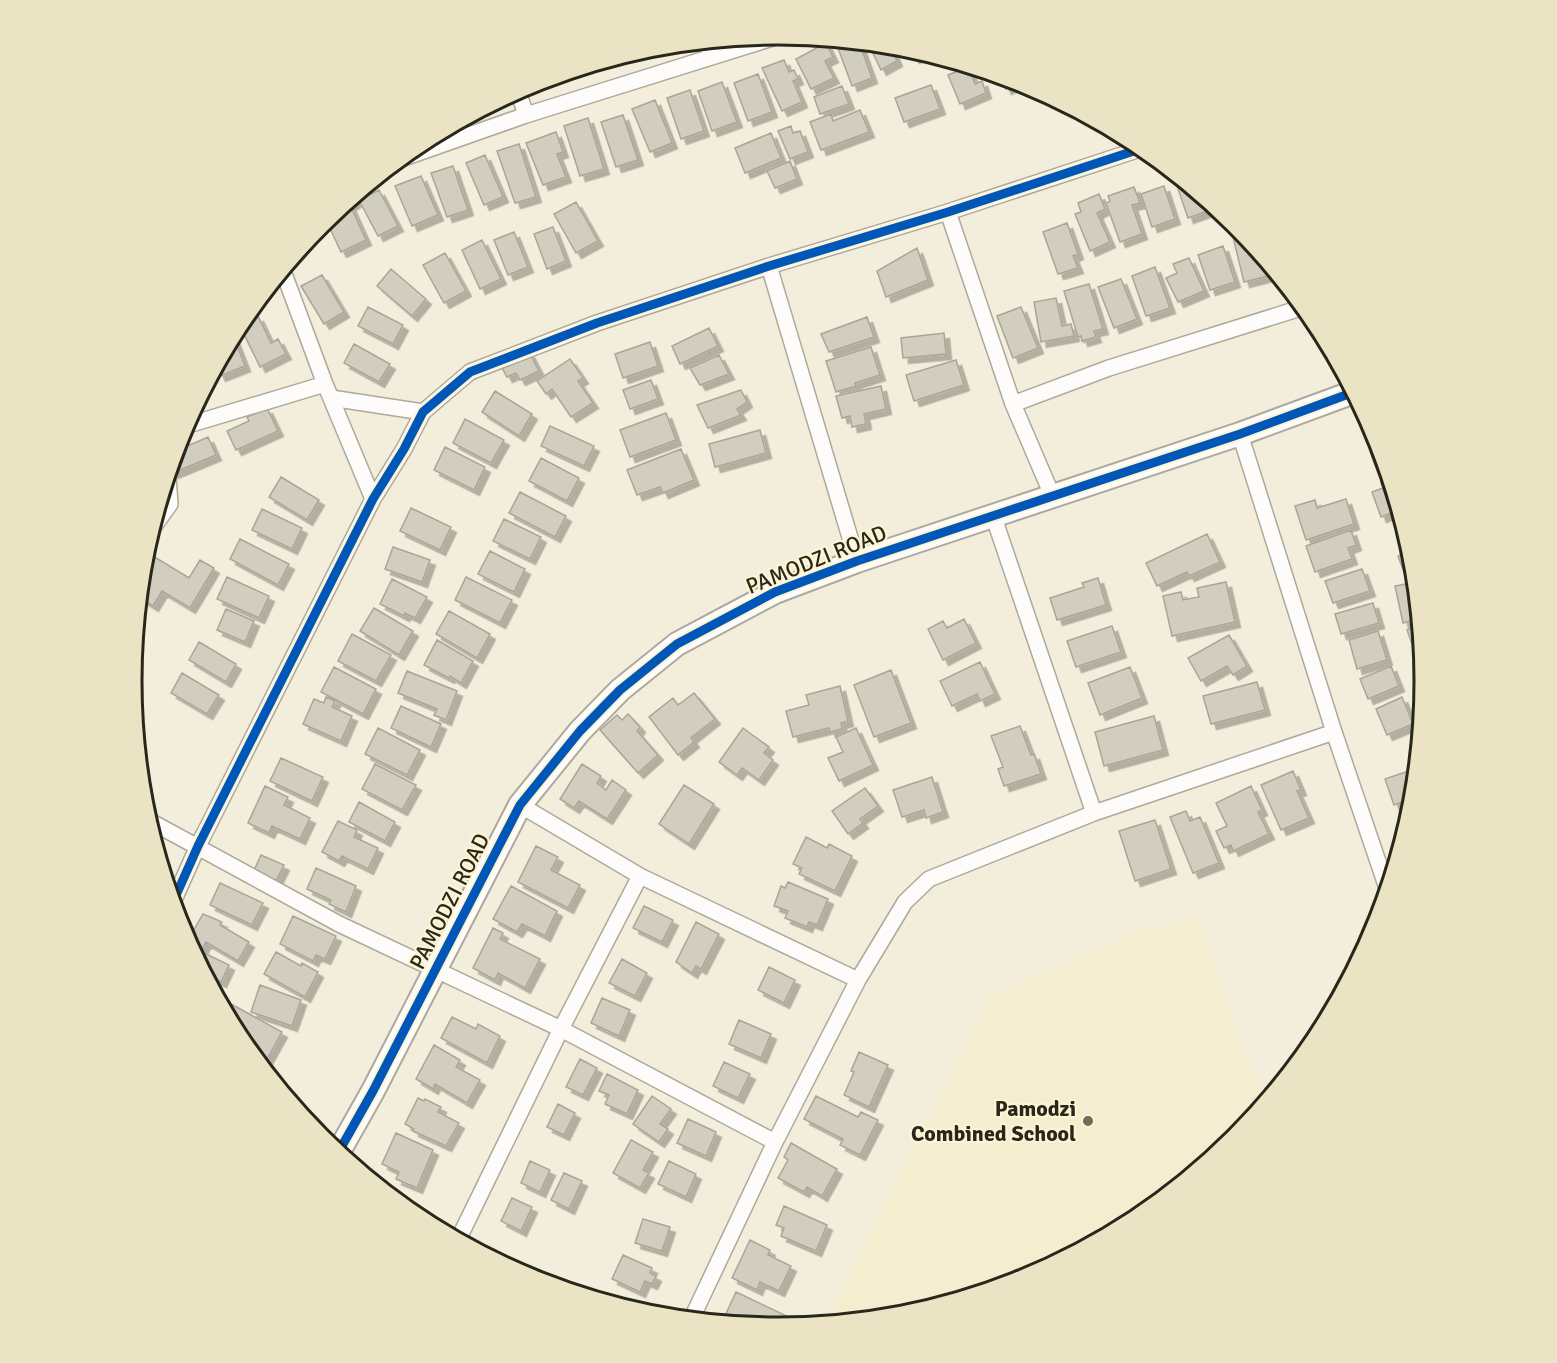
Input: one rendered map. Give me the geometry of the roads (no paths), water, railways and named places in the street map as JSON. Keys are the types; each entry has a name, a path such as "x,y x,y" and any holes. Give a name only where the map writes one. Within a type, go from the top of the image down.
{"street":[{"path":"431,148 526,115 747,46"},
{"path":"709,49 711,57"},
{"path":"521,100 526,115"},
{"path":"177,890 373,499 404,449 423,412 470,372 597,323 769,266 948,212 1132,152"},
{"path":"948,212 1013,404 1052,495"},
{"path":"769,266 857,561"},
{"path":"286,279 328,391 373,499"},
{"path":"1013,404 1109,368 1295,310"},
{"path":"197,423 328,391 423,412"},
{"name":"PAMODZI ROAD","path":"342,1145 373,1091 520,805 580,731 612,698 677,644 775,592 857,561 1240,434 1346,395"},
{"path":"1240,434 1334,732 1384,876"},
{"path":"993,515 1094,813"},
{"path":"694,1313 776,1142 858,980 905,902 928,879 1094,813 1334,732"},
{"path":"520,805 640,876 858,980"},
{"path":"159,826 339,924 561,1029 776,1142"},
{"path":"461,1234 561,1029 640,876"}],"place":[{"name":"Pamodzi Combined School","path":"1088,1121"}]}
